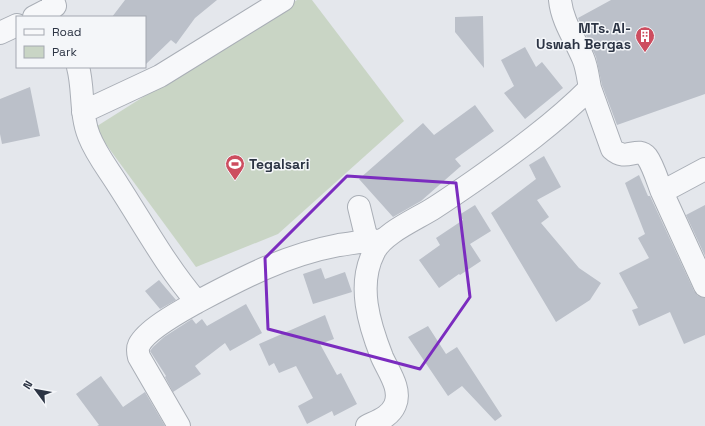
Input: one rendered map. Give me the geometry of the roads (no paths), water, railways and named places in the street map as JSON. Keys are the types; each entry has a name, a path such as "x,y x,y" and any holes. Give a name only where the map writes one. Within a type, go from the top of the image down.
{"street":[{"path":"83,112 160,76 283,0"},
{"path":"560,0 561,8 574,41 584,58 590,88 612,149 618,154 622,155 638,152 646,156 705,286"},
{"path":"36,16 60,6"},
{"path":"0,33 16,25"},
{"path":"78,68 81,80 83,112 88,135 102,162 144,228 197,302"},
{"path":"179,426 139,357 138,347 144,336 173,315 238,280 275,263 304,253 374,241 475,180 562,115 590,88"},
{"path":"662,192 705,169"},
{"path":"359,207 374,241 374,250 365,281 365,292 376,341 395,384 397,394 395,406 389,414 367,426"}],"place":[{"name":"MTs. Al- Uswah Bergas","path":"645,53"},
{"name":"Tegalsari","path":"235,181"}]}
